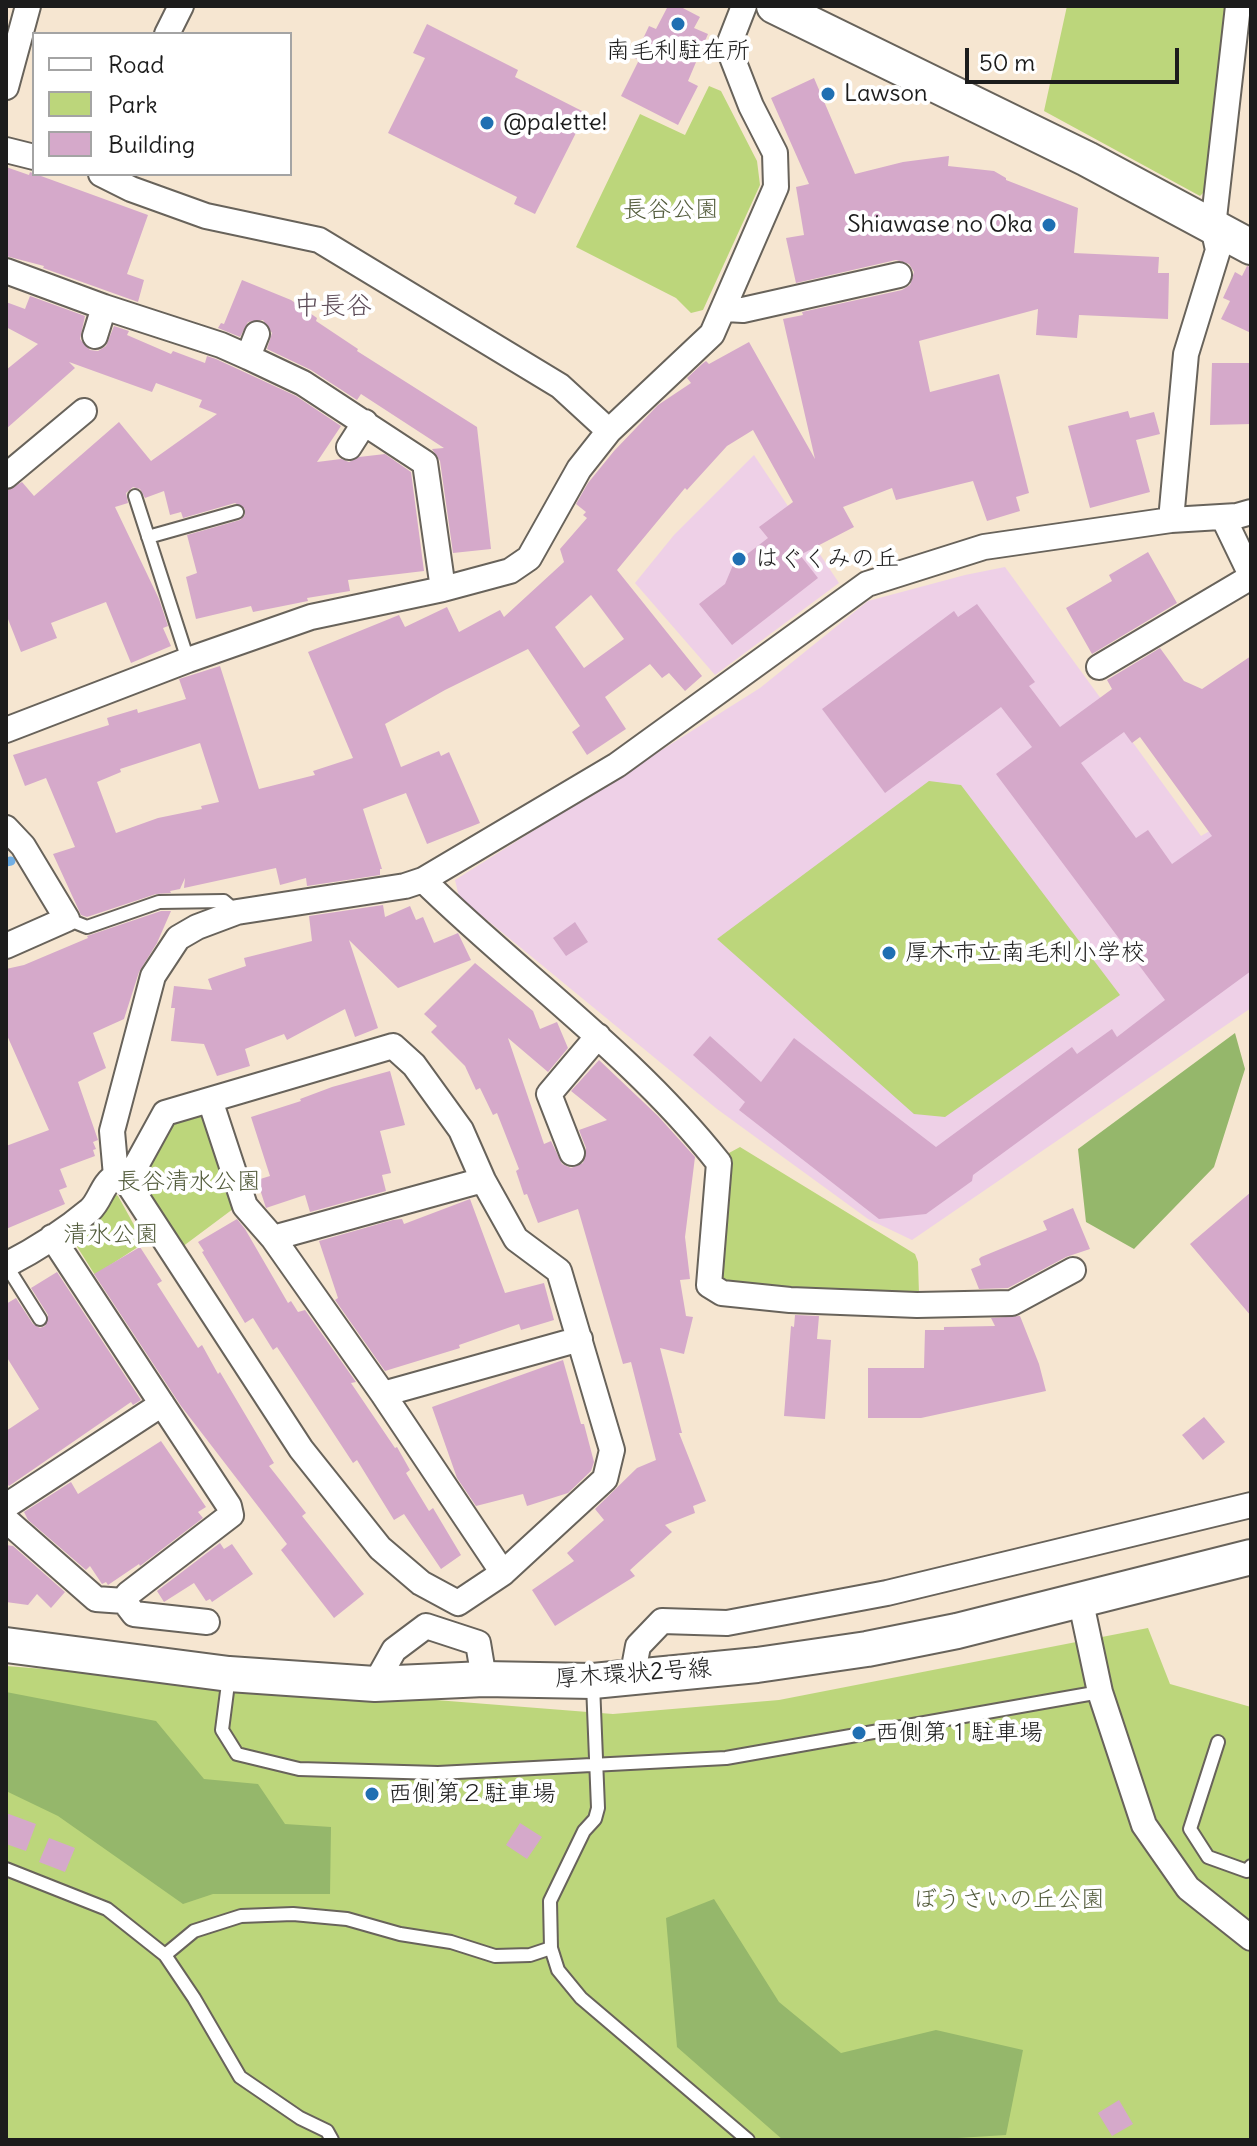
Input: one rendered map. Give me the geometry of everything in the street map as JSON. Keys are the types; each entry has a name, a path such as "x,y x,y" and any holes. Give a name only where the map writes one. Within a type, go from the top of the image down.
{"street":[{"path":"6,87 28,6"},
{"path":"168,32 181,6"},
{"path":"6,730 188,660 311,617 443,589 510,571 529,558 579,469 609,431 712,334 776,187 775,153 751,106 728,47 744,6"},
{"path":"774,6 1087,159 1251,247"},
{"path":"1171,520 1186,354 1218,250 1213,227 1242,45 1238,6"},
{"path":"6,150 32,156"},
{"path":"105,176 131,189 206,216 319,240 560,386 609,431"},
{"path":"725,309 765,314 863,291 891,269"},
{"path":"6,271 248,357 303,383 425,463 443,589"},
{"path":"95,336 104,307"},
{"path":"248,357 257,334"},
{"path":"6,476 58,421 84,411"},
{"path":"349,447 365,422"},
{"path":"122,1179 165,1113 393,1046 414,1065 461,1130 483,1180 516,1239 559,1271 612,1450 605,1479 503,1573 458,1603 421,1583 380,1548 301,1449 122,1179 112,1131 153,976 178,938 197,927 237,912 405,886 423,880 617,765 867,584 984,547 1171,520 1251,512"},
{"path":"1099,667 1251,576 1223,517"},
{"path":"6,828 23,846 67,919 6,946"},
{"path":"423,880 463,919 598,1036 695,1132 719,1163 709,1285 722,1293 790,1300 917,1305 1012,1303 1073,1270"},
{"path":"572,1153 549,1094 598,1036"},
{"path":"210,1100 245,1206 273,1238 383,1394 503,1573"},
{"path":"6,1265 93,1207 108,1180 122,1179"},
{"path":"273,1238 483,1180"},
{"path":"52,1237 229,1506 231,1515 128,1594 124,1601"},
{"path":"383,1394 580,1339"},
{"path":"6,1506 162,1404"},
{"path":"632,1678 638,1646 662,1621 727,1623 887,1593 1251,1505"},
{"path":"6,1520 96,1599 124,1601 134,1614 207,1622"},
{"name":"厚木環状2号線","path":"6,1645 229,1674 375,1684 484,1679 593,1681 757,1665 867,1649 957,1631 1251,1557"},
{"path":"1080,1598 1100,1692 1144,1825 1188,1888 1251,1938"},
{"path":"375,1684 394,1650 426,1626 478,1643 484,1679"}],"lane":[{"path":"135,496 188,660"},
{"path":"148,537 237,512"},
{"path":"67,919 87,927 159,902 224,901 237,912"},
{"path":"6,1265 40,1319"},
{"path":"229,1674 222,1730 237,1754 299,1769 438,1773 726,1758 1100,1692"},
{"path":"593,1681 598,1808 550,1901 551,1948 558,1970 581,1998 748,2140"},
{"path":"1218,1742 1190,1829 1208,1857 1247,1871 1251,1866"},
{"path":"6,1869 107,1909 165,1955 240,2077 300,2118 327,2131 332,2140"},
{"path":"165,1955 194,1931 241,1916 293,1914 347,1919 400,1934 451,1942 495,1956 530,1955 551,1948"}],"shaded area":[{"name":"はぐくみの丘","path":"754,455 839,583 715,675 635,583 674,535"},
{"name":"厚木市立南毛利小学校","path":"1005,567 1201,836 1213,829 1251,884 1251,1008 912,1240 868,1219 717,1109 459,897 455,880 760,688 868,601"}],"green space":[{"path":"1067,6 1228,6 1204,192 1200,196 1044,111"},
{"name":"長谷公園","path":"709,86 721,91 757,161 760,185 703,310 691,313 676,298 576,247 640,114 685,135"},
{"path":"929,781 961,785 1120,995 945,1117 914,1114 717,939"},
{"path":"1235,1033 1245,1069 1214,1167 1134,1249 1086,1222 1078,1149"},
{"name":"長谷清水公園","path":"200,1115 211,1124 237,1206 182,1247 143,1183 172,1123"},
{"path":"740,1147 915,1254 919,1294 741,1291 718,1277 729,1153"},
{"name":"清水公園","path":"111,1192 118,1196 144,1243 95,1275 76,1245 77,1233"},
{"name":"ぼうさいの丘公園","path":"1148,1628 1170,1684 1251,1707 1251,2140 6,2140 6,1666 613,1714 779,1700"},
{"path":"6,1692 156,1721 204,1779 258,1784 285,1824 331,1827 330,1894 213,1894 183,1904 58,1816 6,1791"},
{"path":"714,1899 779,2002 841,2053 936,2030 1023,2050 1006,2135 925,2140 783,2140 677,2047 666,1918"}],"building":[{"path":"668,6 679,6 700,17 694,28 708,34 688,81 698,86 678,125 621,96 639,60 634,58 649,26 656,29"},
{"name":"@palette!","path":"427,24 518,70 515,77 586,113 535,214 514,204 517,197 388,133 425,58 413,53"},
{"path":"814,78 855,174 903,162 949,156 948,166 994,171 1006,180 1078,208 1074,253 1159,257 1158,273 1169,273 1168,319 1079,315 1077,338 1036,335 1038,309 919,341 930,392 999,374 1029,493 1016,497 1020,511 987,521 973,481 896,500 892,488 843,507 854,527 800,555 818,578 732,645 699,604 725,584 733,565 768,538 759,527 793,502 753,430 727,446 687,490 685,488 617,570 702,676 685,691 669,673 662,678 650,664 605,697 626,729 587,755 572,732 580,726 528,649 385,724 401,767 439,751 441,756 449,752 480,823 427,844 406,793 363,809 382,869 380,875 307,886 306,878 280,885 276,868 184,888 185,878 180,889 171,893 156,894 87,917 81,915 53,854 75,847 46,778 25,786 13,755 109,725 107,718 186,699 179,679 220,666 259,789 315,775 313,771 353,758 308,652 399,615 405,627 447,607 459,632 500,610 504,617 564,562 560,549 587,518 583,515 586,512 576,504 588,483 614,451 658,405 691,383 687,378 702,364 706,361 709,364 749,342 815,459 783,319 902,290 910,285 914,272 909,264 896,260 796,283 786,238 804,235 796,187 809,184 771,98","holes":["591,595 624,639 584,668 555,627","200,743 219,802 116,833 97,782 121,772 120,769"]},
{"path":"6,167 29,175 30,172 32,176 41,176 148,215 127,274 144,280 138,302 44,266 6,256"},
{"path":"1247,266 1251,267 1251,333 1221,319 1230,301 1223,298 1235,272 1242,276"},
{"path":"242,280 291,300 357,351 477,427 491,549 453,553 440,461 432,449 444,448 361,394 357,400 311,370 267,349 272,333 263,320 248,322 240,337 218,328 221,323 224,324"},
{"path":"30,296 85,316 80,339 90,350 98,351 106,346 114,326 171,354 173,351 205,363 207,356 216,359 296,396 341,426 317,462 341,459 349,462 359,457 385,454 411,472 424,571 348,580 350,591 253,612 251,606 196,619 186,577 197,573 187,535 240,520 245,515 245,509 235,503 183,518 181,512 170,515 164,491 145,498 140,489 133,487 126,493 128,503 115,507 159,599 168,626 163,628 171,646 131,663 106,602 51,623 57,638 21,652 6,614 6,491 22,482 34,496 119,422 151,461 217,414 199,407 202,400 156,383 152,392 69,362 75,368 6,429 6,370 38,344 6,327 6,302 25,309"},
{"path":"1212,363 1251,363 1251,424 1210,425"},
{"path":"1128,411 1130,418 1154,412 1160,434 1136,440 1150,492 1090,508 1068,426"},
{"path":"1148,552 1177,603 1092,654 1066,608 1112,581 1109,575"},
{"path":"977,604 1035,682 1029,686 1060,727 1112,689 1107,680 1160,648 1184,681 1202,689 1251,656 1251,971 973,1175 972,1181 926,1214 879,1219 739,1110 745,1102 693,1055 710,1036 761,1082 794,1038 936,1147 1072,1047 1077,1054 1112,1029 1117,1037 1165,1000 996,774 1032,747 1001,707 885,793 822,709 954,611 958,617","holes":["1124,732 1132,743 1140,737 1212,836 1172,864 1148,830 1136,838 1081,763"]},
{"path":"383,905 385,917 410,906 416,920 423,917 434,943 458,933 471,960 398,988 349,940 378,1028 355,1037 345,1009 287,1040 284,1034 245,1049 250,1066 217,1076 204,1044 171,1041 174,986 212,990 208,979 246,966 244,958 312,941 309,916"},
{"path":"161,911 171,911 157,943 139,972 124,1019 93,1033 106,1068 78,1082 98,1140 93,1142 95,1156 60,1169 67,1187 59,1190 65,1204 6,1229 6,1146 49,1130 6,1033 6,969 24,965 87,936"},
{"path":"575,922 588,942 566,956 553,938"},
{"path":"475,963 533,1011 540,1029 557,1022 568,1048 548,1072 508,1038 544,1144 551,1141 562,1164 571,1168 583,1163 586,1148 579,1130 607,1120 571,1091 599,1060 658,1116 695,1157 685,1237 690,1279 680,1280 686,1316 693,1317 684,1354 660,1348 682,1433 679,1433 706,1501 693,1506 695,1513 665,1525 672,1532 630,1570 635,1576 555,1626 532,1590 574,1561 567,1553 604,1520 595,1509 637,1468 656,1460 631,1362 623,1364 578,1209 538,1223 527,1194 524,1195 516,1171 519,1169 497,1113 493,1115 465,1066 431,1032 437,1026 424,1014"},
{"path":"390,1071 405,1125 380,1131 391,1173 382,1175 386,1191 310,1212 305,1195 266,1208 257,1180 270,1176 251,1117 332,1087"},
{"path":"1251,1192 1251,1316 1190,1244"},
{"path":"470,1199 505,1293 544,1283 554,1320 521,1330 519,1324 459,1345 460,1348 385,1371 335,1300 338,1298 319,1241 393,1220 402,1219 404,1224"},
{"path":"1073,1208 1090,1249 1066,1257 1008,1288 979,1289 971,1269 981,1265 981,1257 1047,1230 1043,1221"},
{"path":"237,1219 288,1303 291,1301 298,1312 305,1310 356,1382 351,1383 397,1447 410,1470 406,1473 429,1511 433,1508 461,1555 441,1569 404,1514 394,1520 357,1460 353,1463 277,1347 273,1350 253,1318 245,1323 202,1252 198,1242"},
{"path":"140,1247 162,1281 157,1284 198,1348 202,1345 218,1374 220,1372 274,1463 269,1466 306,1513 302,1516 364,1594 334,1618 281,1550 287,1544 181,1406 94,1274"},
{"path":"57,1272 141,1400 133,1405 131,1402 9,1486 6,1482 6,1431 39,1409 6,1356 6,1304 16,1298 33,1324 40,1328 45,1326 48,1315 31,1288"},
{"path":"795,1315 819,1316 817,1339 831,1340 825,1419 784,1416 791,1326 794,1327"},
{"path":"1020,1316 1046,1391 921,1418 868,1418 868,1368 924,1368 925,1330 995,1326 991,1318"},
{"path":"563,1360 594,1462 591,1471 568,1493 527,1506 523,1494 476,1506 457,1478 432,1407"},
{"path":"1204,1417 1225,1442 1203,1460 1182,1435"},
{"path":"161,1441 206,1507 198,1512 203,1518 140,1566 108,1585 106,1582 102,1584 90,1566 86,1570 28,1520 24,1512 71,1482 78,1494"},
{"path":"220,1543 224,1549 232,1544 253,1574 212,1602 210,1599 206,1601 194,1583 164,1602 157,1591"},
{"path":"6,1545 13,1546 65,1592 51,1608 37,1594 28,1605 6,1602"},
{"path":"6,1813 36,1824 26,1851 6,1844"},
{"path":"520,1823 542,1837 527,1859 506,1845"},
{"path":"49,1838 75,1848 65,1872 39,1862"},
{"path":"1119,2100 1133,2124 1112,2136 1098,2113"}],"waterway":[{"path":"6,862 11,861"}],"place":[{"name":"南毛利駐在所","path":"678,24"},
{"name":"Lawson","path":"828,94"},
{"name":"@palette!","path":"487,123"},
{"name":"Shiawase no Oka","path":"1049,225"},
{"name":"はぐくみの丘","path":"739,559"},
{"name":"厚木市立南毛利小学校","path":"889,953"},
{"name":"西側第１駐車場","path":"859,1733"},
{"name":"西側第２駐車場","path":"372,1794"}],"district":[{"name":"中長谷","path":"333,307"}]}
